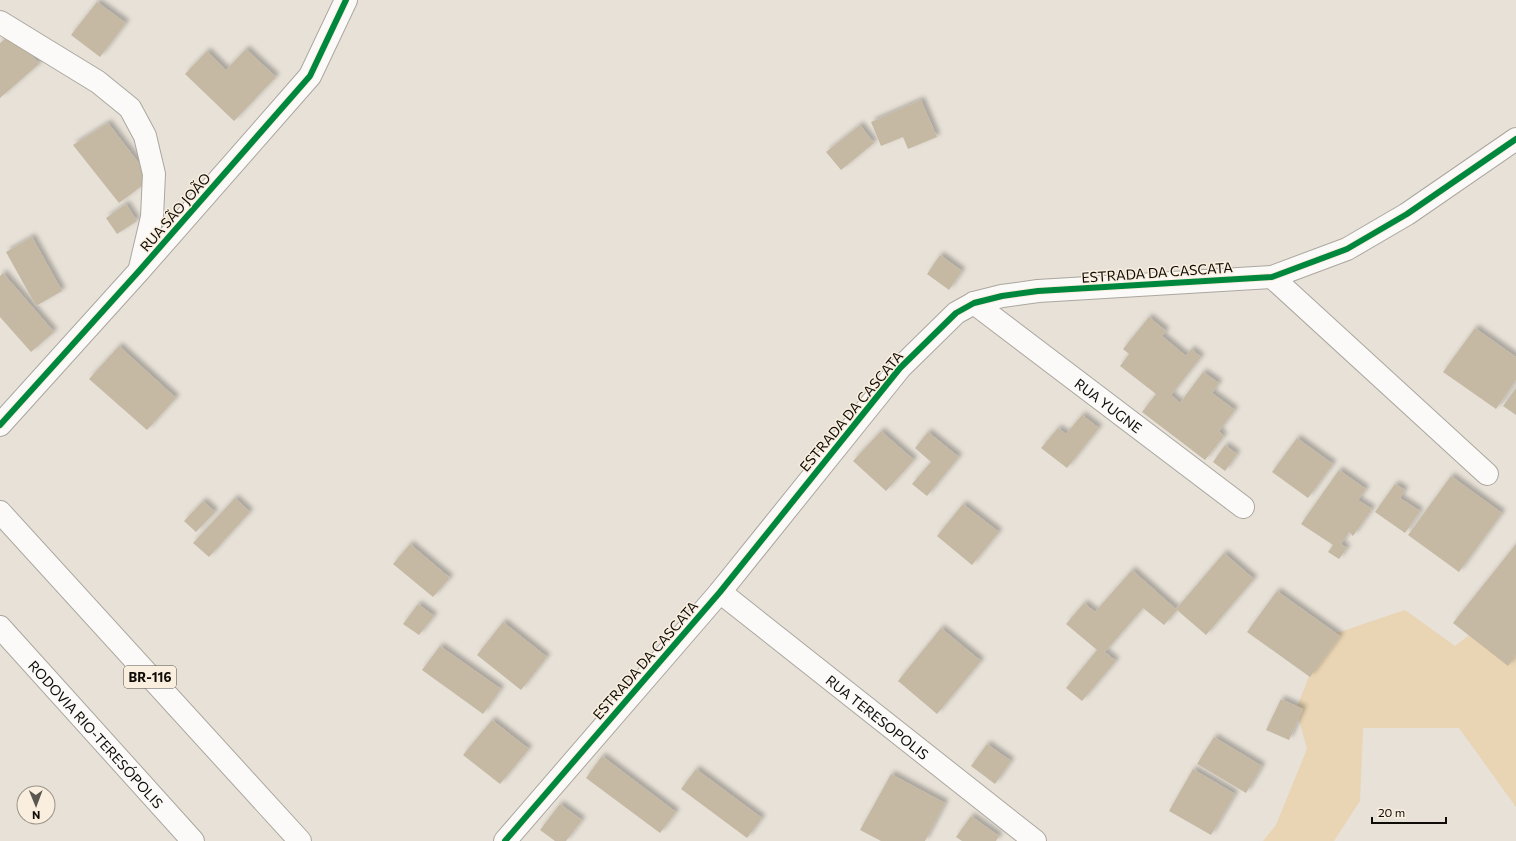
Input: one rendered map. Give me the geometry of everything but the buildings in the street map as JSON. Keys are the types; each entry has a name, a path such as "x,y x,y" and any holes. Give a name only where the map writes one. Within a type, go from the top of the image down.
{"main road":[{"name":"RUA SÃO JOÃO","path":"0,425 139,271 310,76 346,0"},
{"path":"0,22 98,82 130,108 145,136 154,174 152,217 139,271"},
{"name":"ESTRADA DA CASCATA","path":"504,841 720,592 900,368 956,313 974,302 1038,291 1272,276 1347,249 1407,214 1516,139"},
{"path":"1272,276 1487,474"},
{"name":"RUA YUGNE","path":"974,302 1243,507"},
{"name":"BR-116","path":"0,512 300,841"},
{"name":"RUA TERESOPOLIS","path":"720,592 1035,841"},
{"name":"RODOVIA RIO-TERESÓPOLIS","path":"0,627 193,841"}],"shaded area":[{"path":"1516,599 1516,807 1459,728 1363,728 1360,801 1334,841 1263,841 1276,825 1307,749 1296,709 1325,637 1405,610 1455,646"}],"cycle path":[{"path":"0,425 139,271 310,76 346,0"},
{"path":"505,841 720,592 900,368 956,313 974,303 1002,296 1038,291 1272,277 1347,249 1407,214 1516,139"}]}
